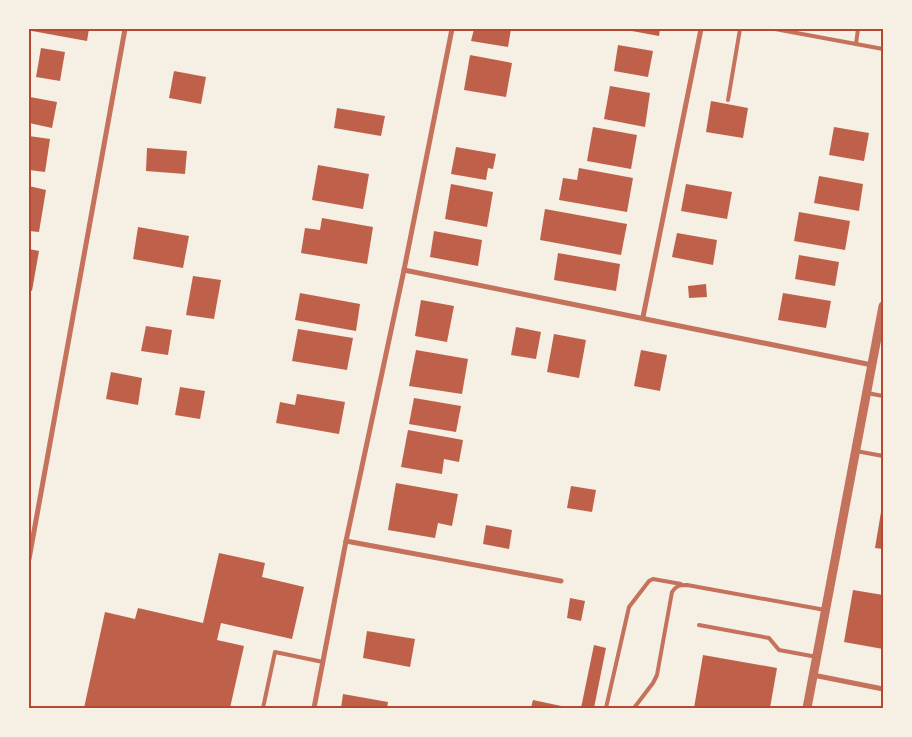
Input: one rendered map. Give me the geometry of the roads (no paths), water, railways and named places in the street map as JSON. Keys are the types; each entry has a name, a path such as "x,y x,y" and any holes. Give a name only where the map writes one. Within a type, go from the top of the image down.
{"street":[{"path":"29,559 125,29"},
{"path":"314,708 346,541 404,270 452,29"},
{"path":"643,317 700,29"},
{"path":"404,270 872,365"},
{"path":"807,708 883,306"},
{"path":"346,541 561,581"},
{"path":"813,675 883,689"}],"lane":[{"path":"728,100 740,29"},
{"path":"775,29 883,49"},
{"path":"815,36 817,29"},
{"path":"856,44 858,29"},
{"path":"867,393 883,396"},
{"path":"856,452 883,456"},
{"path":"606,708 629,608 636,595 653,579 826,610"},
{"path":"634,708 657,675 672,592 676,587 686,585"},
{"path":"699,625 769,638 779,650 817,658"},
{"path":"262,708 275,652 323,662"}]}
